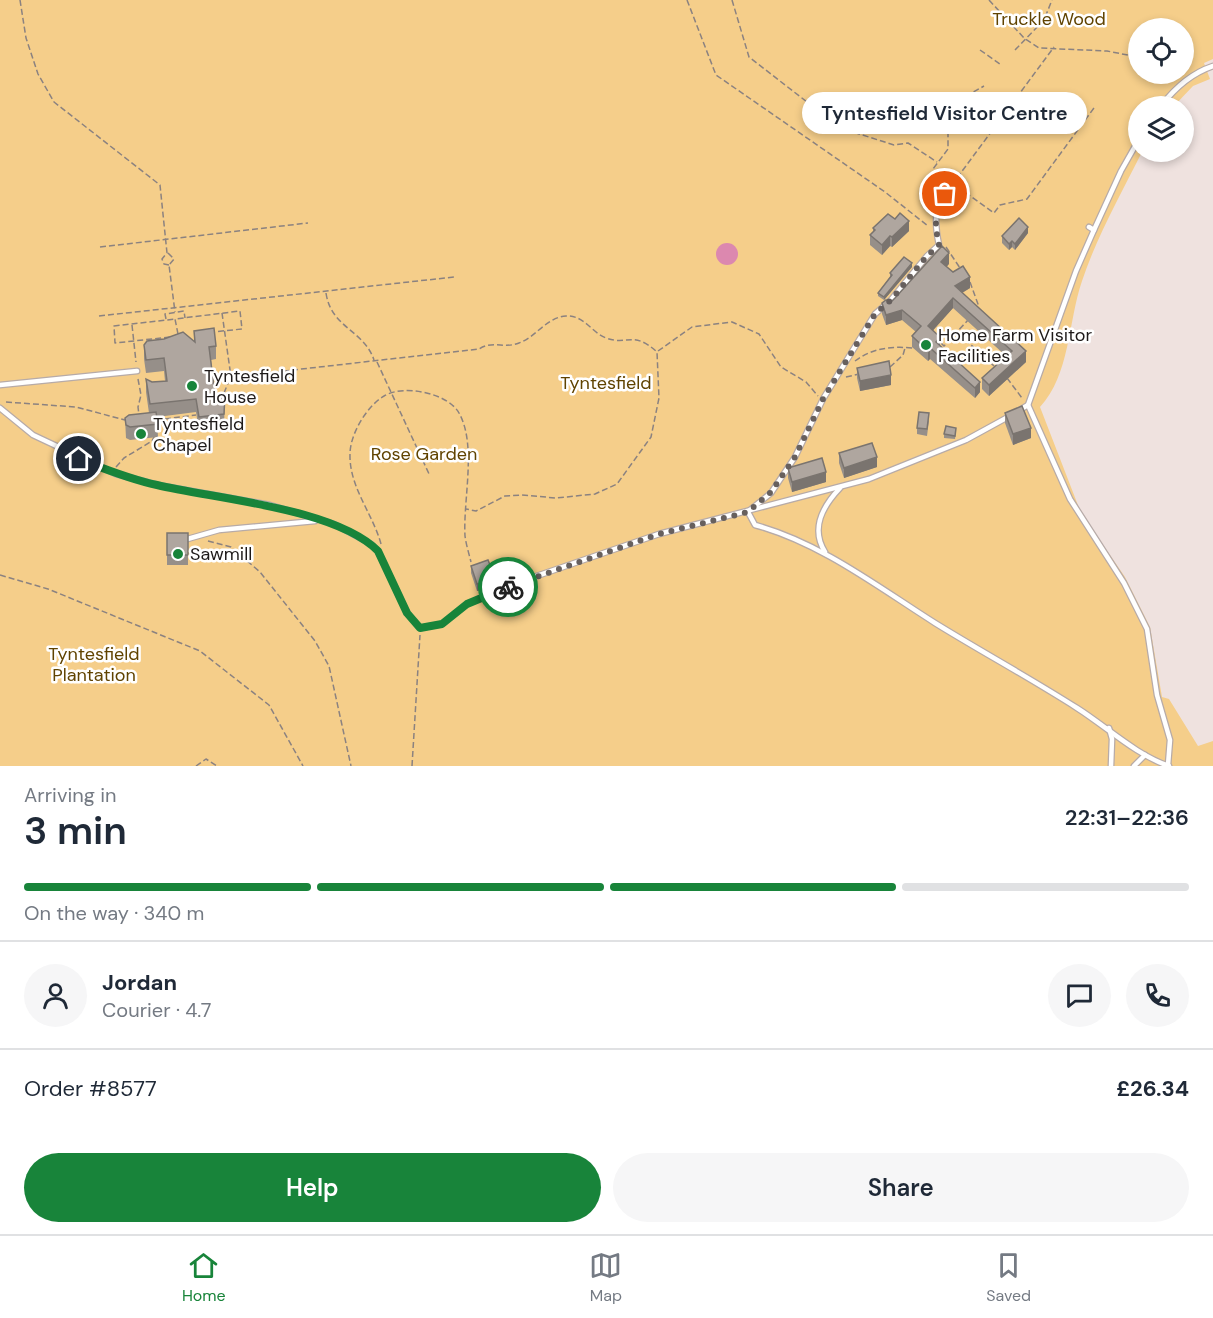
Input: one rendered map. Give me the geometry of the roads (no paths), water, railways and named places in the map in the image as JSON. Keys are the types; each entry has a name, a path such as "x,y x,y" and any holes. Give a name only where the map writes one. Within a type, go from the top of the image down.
{"lane":[{"path":"1170,96 1181,84 1202,70 1213,66"},
{"path":"0,406 33,435 116,474 167,487 270,505 334,524 371,544 378,551 407,613 420,628 442,624 467,604 528,579 659,534 840,488 966,440 1028,405 1091,229 1128,159"},
{"path":"748,512 777,484 795,457 823,399 875,314 891,300 927,256 939,245 935,214 938,204 953,183"},
{"path":"0,385 137,371"},
{"path":"748,512 750,520 755,525 779,532 827,556 1109,728 1159,764 1169,766 1170,740 1158,695 1147,629 1124,583 1070,499 1028,405"},
{"path":"827,556 819,541 819,518 826,503 840,488"},
{"path":"184,540 219,530 318,520"},
{"path":"1109,728 1112,739 1111,766"},
{"path":"1134,766 1145,755"}],"place":[{"name":"Tyntesfield Visitor Centre","path":"945,194"},
{"name":"Home Farm Visitor Facilities","path":"926,345"},
{"name":"Tyntesfield House","path":"192,386"},
{"name":"Tyntesfield Chapel","path":"141,434"},
{"name":"Sawmill","path":"178,554"}],"park label":[{"name":"Truckle Wood","path":"1049,19"},
{"name":"Tyntesfield","path":"606,383"},
{"name":"Rose Garden","path":"424,454"},
{"name":"Tyntesfield Plantation","path":"94,664"}]}
